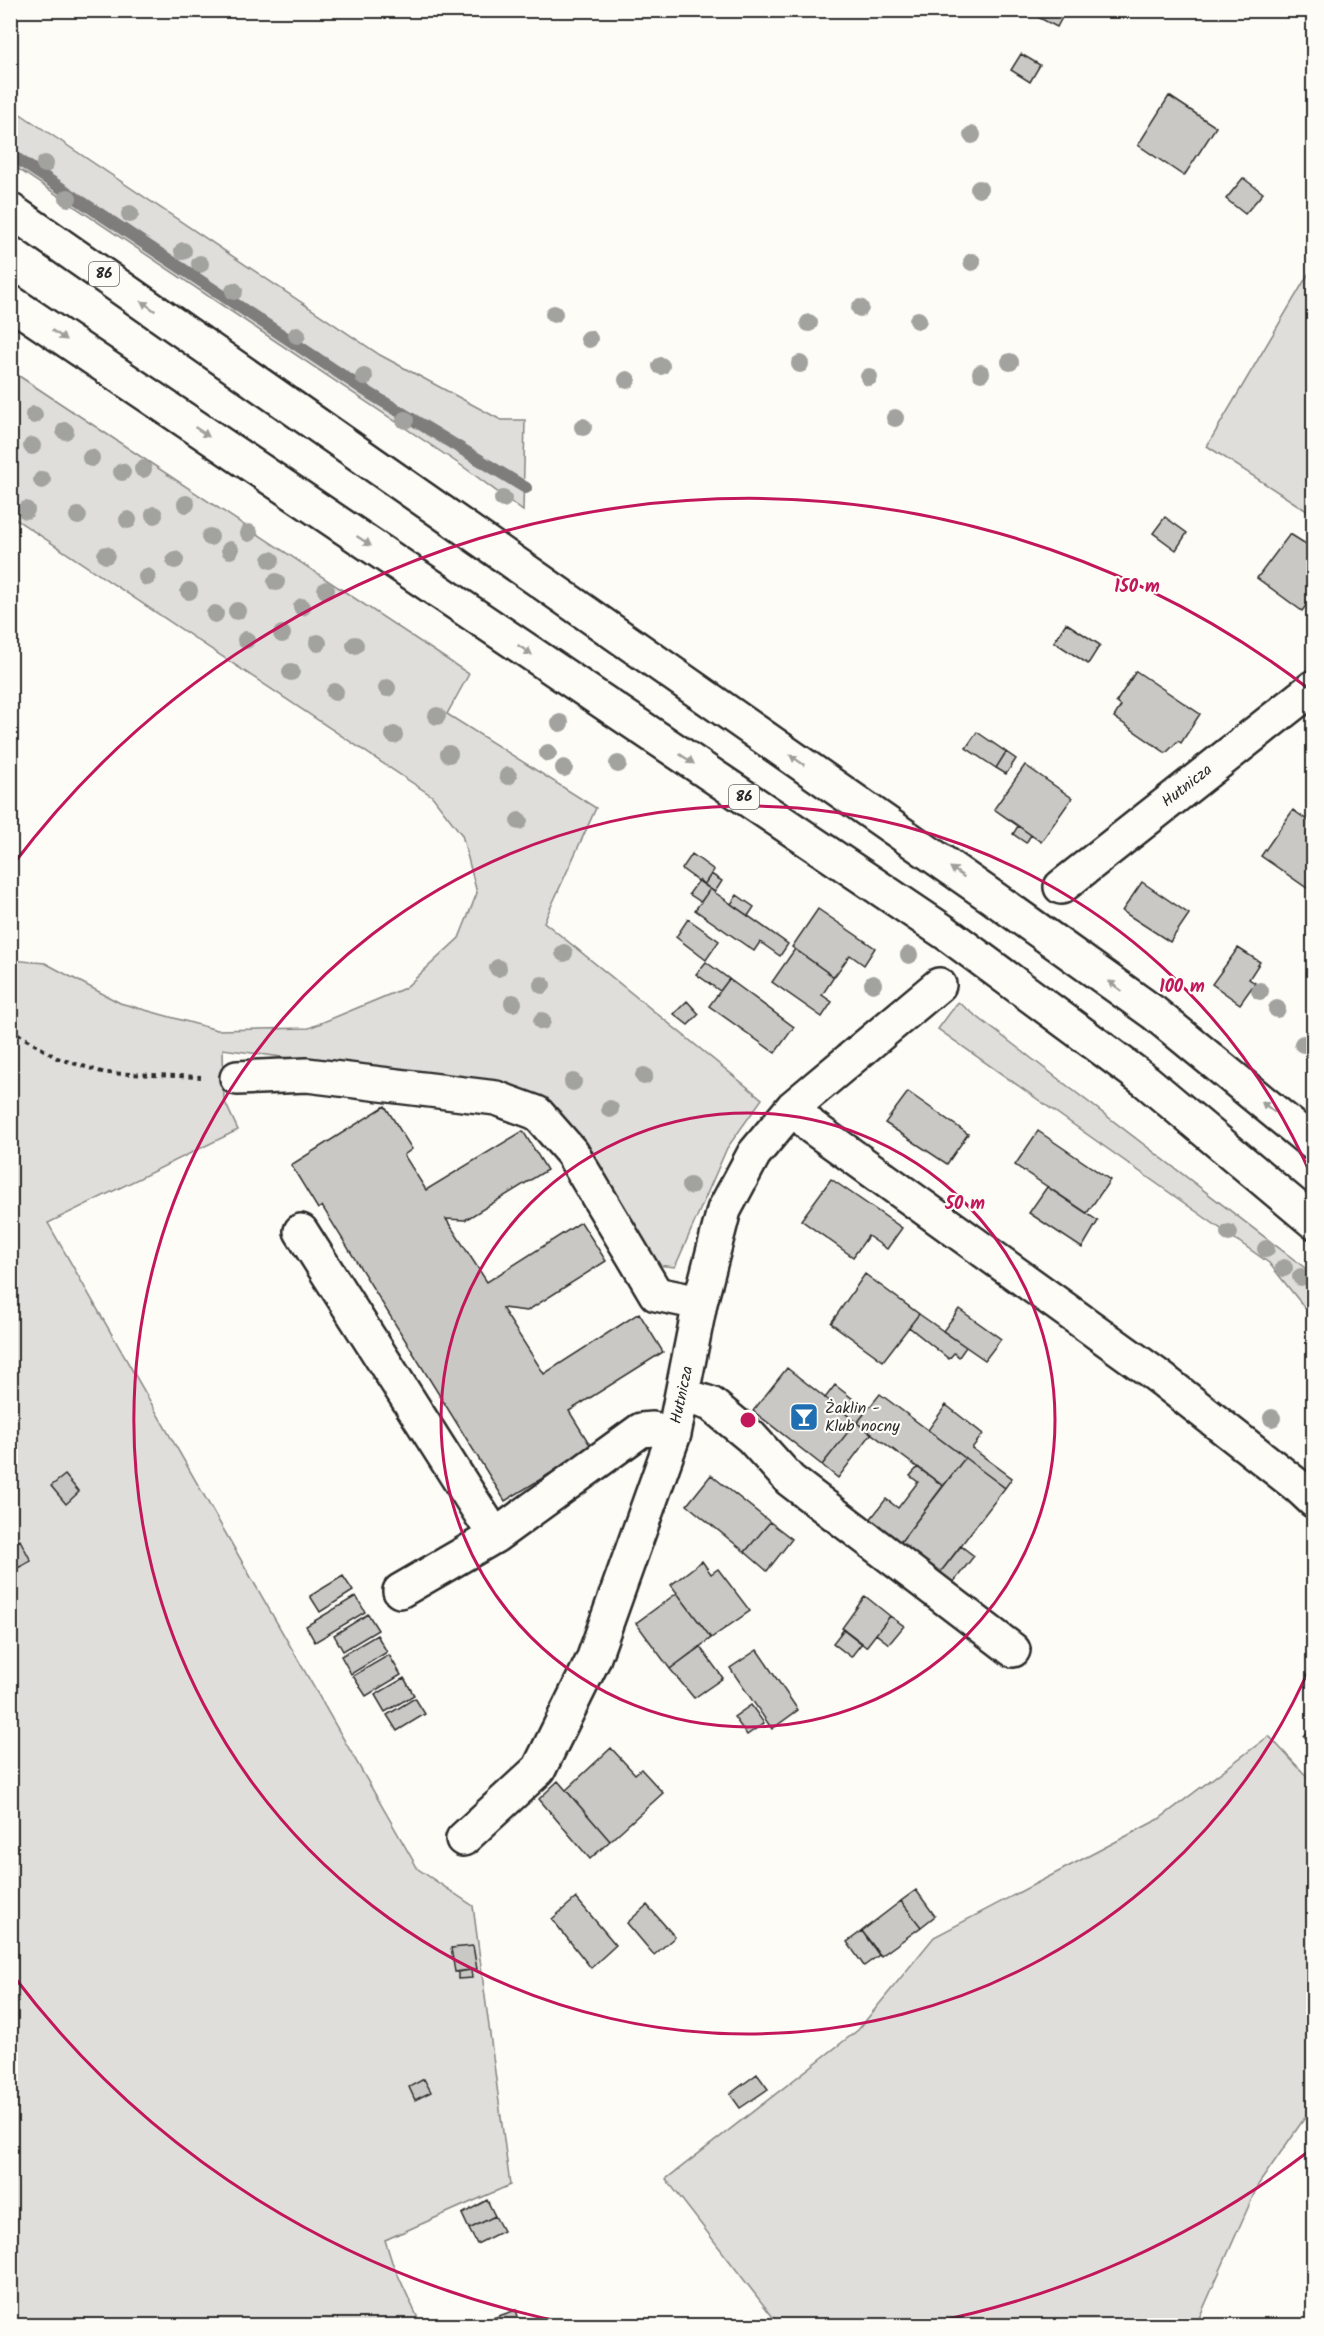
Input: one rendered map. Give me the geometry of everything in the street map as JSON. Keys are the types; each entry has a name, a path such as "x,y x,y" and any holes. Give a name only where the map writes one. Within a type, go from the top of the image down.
{"main road":[{"name":"86","path":"10,210 992,897 1154,1013 1314,1144"},
{"name":"86","path":"10,302 946,933 1146,1081 1314,1222"},
{"name":"Hutnicza","path":"1061,887 1314,687"},
{"name":"Hutnicza","path":"463,1839 539,1769 593,1660 674,1434 700,1303 724,1210 754,1154 792,1107 939,984"},
{"path":"237,1078 319,1076 496,1098 537,1113 572,1153 656,1294 700,1303"},
{"path":"792,1107 812,1127 1159,1377 1314,1501"},
{"path":"301,1231 495,1536"},
{"path":"683,1395 711,1404 752,1437 790,1480 1013,1650"},
{"path":"400,1591 495,1536 641,1430 653,1429 674,1434"}],"path":[{"path":"10,1029 57,1058 105,1073 237,1078"}],"shaded area":[{"path":"10,107 380,355 501,420 525,420 523,511 465,468 11,164"},
{"path":"1313,266 1313,515 1207,446"},
{"path":"10,370 469,674 447,714 596,808 544,922 762,1099 727,1148 675,1267 648,1264 560,1111 524,1090 223,1049 224,1100 238,1130 48,1223 418,1869 473,1906 510,2185 385,2240 392,2262 421,2325 11,2325 11,960 45,963 120,1003 217,1030 309,1028 405,988 459,938 477,893 462,835 432,796 11,516"},
{"path":"958,1002 1313,1274 1313,1318 1269,1263 938,1029"},
{"path":"1269,1736 1313,1783 1313,2106 1258,2185 1196,2325 779,2325 666,2179 858,2030 934,1937 1159,1819"}],"building":[{"path":"1029,10 1066,10 1057,27 1028,12"},
{"path":"1021,54 1040,65 1030,82 1011,70"},
{"path":"1169,96 1216,127 1184,176 1138,145"},
{"path":"1243,178 1263,193 1245,214 1226,199"},
{"path":"1165,517 1187,533 1176,550 1153,533"},
{"path":"1290,534 1314,549 1314,595 1302,611 1257,578"},
{"path":"1066,623 1100,645 1088,664 1054,642"},
{"path":"1136,671 1200,714 1181,743 1178,741 1166,753 1114,717 1121,706 1116,702"},
{"path":"977,732 1006,752 996,768 966,748"},
{"path":"1006,752 1016,759 1006,774 996,768"},
{"path":"1025,765 1072,798 1041,842 994,809"},
{"path":"1293,810 1314,825 1314,893 1261,856"},
{"path":"1018,826 1031,835 1026,843 1013,834"},
{"path":"692,854 714,870 704,885 682,869"},
{"path":"711,874 722,881 715,892 704,885"},
{"path":"699,880 710,889 701,902 689,894"},
{"path":"1142,882 1189,914 1170,942 1122,911"},
{"path":"710,889 788,944 780,956 760,942 754,951 695,910"},
{"path":"737,895 754,907 748,916 731,904"},
{"path":"818,909 875,948 864,965 850,955 834,977 792,947"},
{"path":"688,919 719,941 706,960 676,937"},
{"path":"1238,948 1260,962 1249,979 1255,983 1240,1004 1212,984"},
{"path":"795,949 834,977 822,995 832,1002 822,1017 772,982"},
{"path":"706,962 729,979 720,991 696,974"},
{"path":"729,979 794,1027 775,1053 709,1006"},
{"path":"687,1001 699,1014 688,1025 674,1014"},
{"path":"908,1092 968,1134 947,1164 885,1123"},
{"path":"385,1106 412,1149 404,1155 426,1190 523,1131 547,1170 465,1220 446,1219 487,1282 581,1222 606,1261 527,1311 502,1308 544,1374 639,1313 663,1352 569,1411 592,1448 505,1501 322,1206 318,1209 291,1165"},
{"path":"1038,1131 1110,1180 1087,1213 1015,1165"},
{"path":"831,1179 902,1228 887,1249 868,1236 853,1257 801,1220"},
{"path":"1047,1187 1098,1221 1082,1248 1029,1213"},
{"path":"865,1274 919,1314 883,1361 831,1323"},
{"path":"959,1309 1001,1339 985,1360 943,1331"},
{"path":"919,1314 966,1347 959,1357 954,1353 949,1359 909,1327"},
{"name":"Żaklin - Klub nocny","path":"787,1368 856,1422 822,1465 753,1411"},
{"path":"835,1385 867,1410 857,1423 872,1433 838,1478 822,1465 856,1422 825,1398"},
{"path":"880,1394 965,1458 943,1486 857,1423"},
{"path":"946,1405 983,1434 972,1448 1012,1478 1005,1488 928,1430"},
{"path":"965,1458 1005,1488 939,1574 899,1544"},
{"path":"918,1467 943,1486 899,1544 869,1521 886,1499 898,1508 918,1482 910,1476"},
{"path":"65,1475 79,1492 66,1504 51,1486"},
{"path":"711,1475 770,1522 745,1552 687,1505"},
{"path":"770,1522 792,1539 767,1571 745,1552"},
{"path":"20,1540 31,1561 16,1569 10,1559 10,1545"},
{"path":"961,1546 974,1556 952,1584 939,1574"},
{"path":"702,1561 711,1574 718,1569 750,1611 711,1638 671,1585"},
{"path":"343,1576 353,1591 320,1612 310,1596"},
{"path":"677,1593 711,1638 670,1669 636,1623"},
{"path":"356,1596 365,1612 315,1642 306,1626"},
{"path":"865,1596 890,1616 866,1647 842,1628"},
{"path":"368,1614 378,1630 343,1651 334,1635"},
{"path":"890,1616 904,1626 889,1644 876,1634"},
{"path":"844,1629 862,1643 851,1657 833,1643"},
{"path":"377,1635 387,1652 351,1674 341,1656"},
{"path":"700,1647 723,1678 694,1698 670,1669"},
{"path":"757,1650 798,1710 772,1729 730,1668"},
{"path":"389,1655 401,1675 366,1696 353,1676"},
{"path":"404,1678 414,1695 385,1712 375,1695"},
{"path":"415,1698 425,1714 397,1731 387,1715"},
{"path":"751,1705 764,1723 747,1735 734,1717"},
{"path":"1314,1726 1314,1746 1304,1736"},
{"path":"611,1748 635,1774 641,1769 663,1793 610,1841 566,1790"},
{"path":"558,1781 610,1841 590,1859 539,1799"},
{"path":"916,1890 935,1916 921,1927 901,1901"},
{"path":"576,1898 616,1945 591,1968 552,1919"},
{"path":"901,1901 921,1927 881,1956 862,1931"},
{"path":"647,1905 675,1937 654,1955 627,1923"},
{"path":"862,1931 879,1955 864,1966 847,1942"},
{"path":"473,1946 477,1969 455,1972 451,1948"},
{"path":"471,1970 472,1978 458,1979 458,1972"},
{"path":"757,2074 768,2089 740,2108 730,2094"},
{"path":"424,2079 431,2092 415,2100 409,2087"},
{"path":"487,2200 495,2216 469,2229 462,2214"},
{"path":"495,2216 503,2231 477,2244 469,2229"},
{"path":"516,2310 521,2326 492,2326 490,2319"},
{"path":"490,2319 492,2326 478,2326 478,2323"}],"waterway":[{"path":"10,154 369,393 526,488"}],"place":[{"name":"Żaklin - Klub nocny","path":"804,1417"}]}
